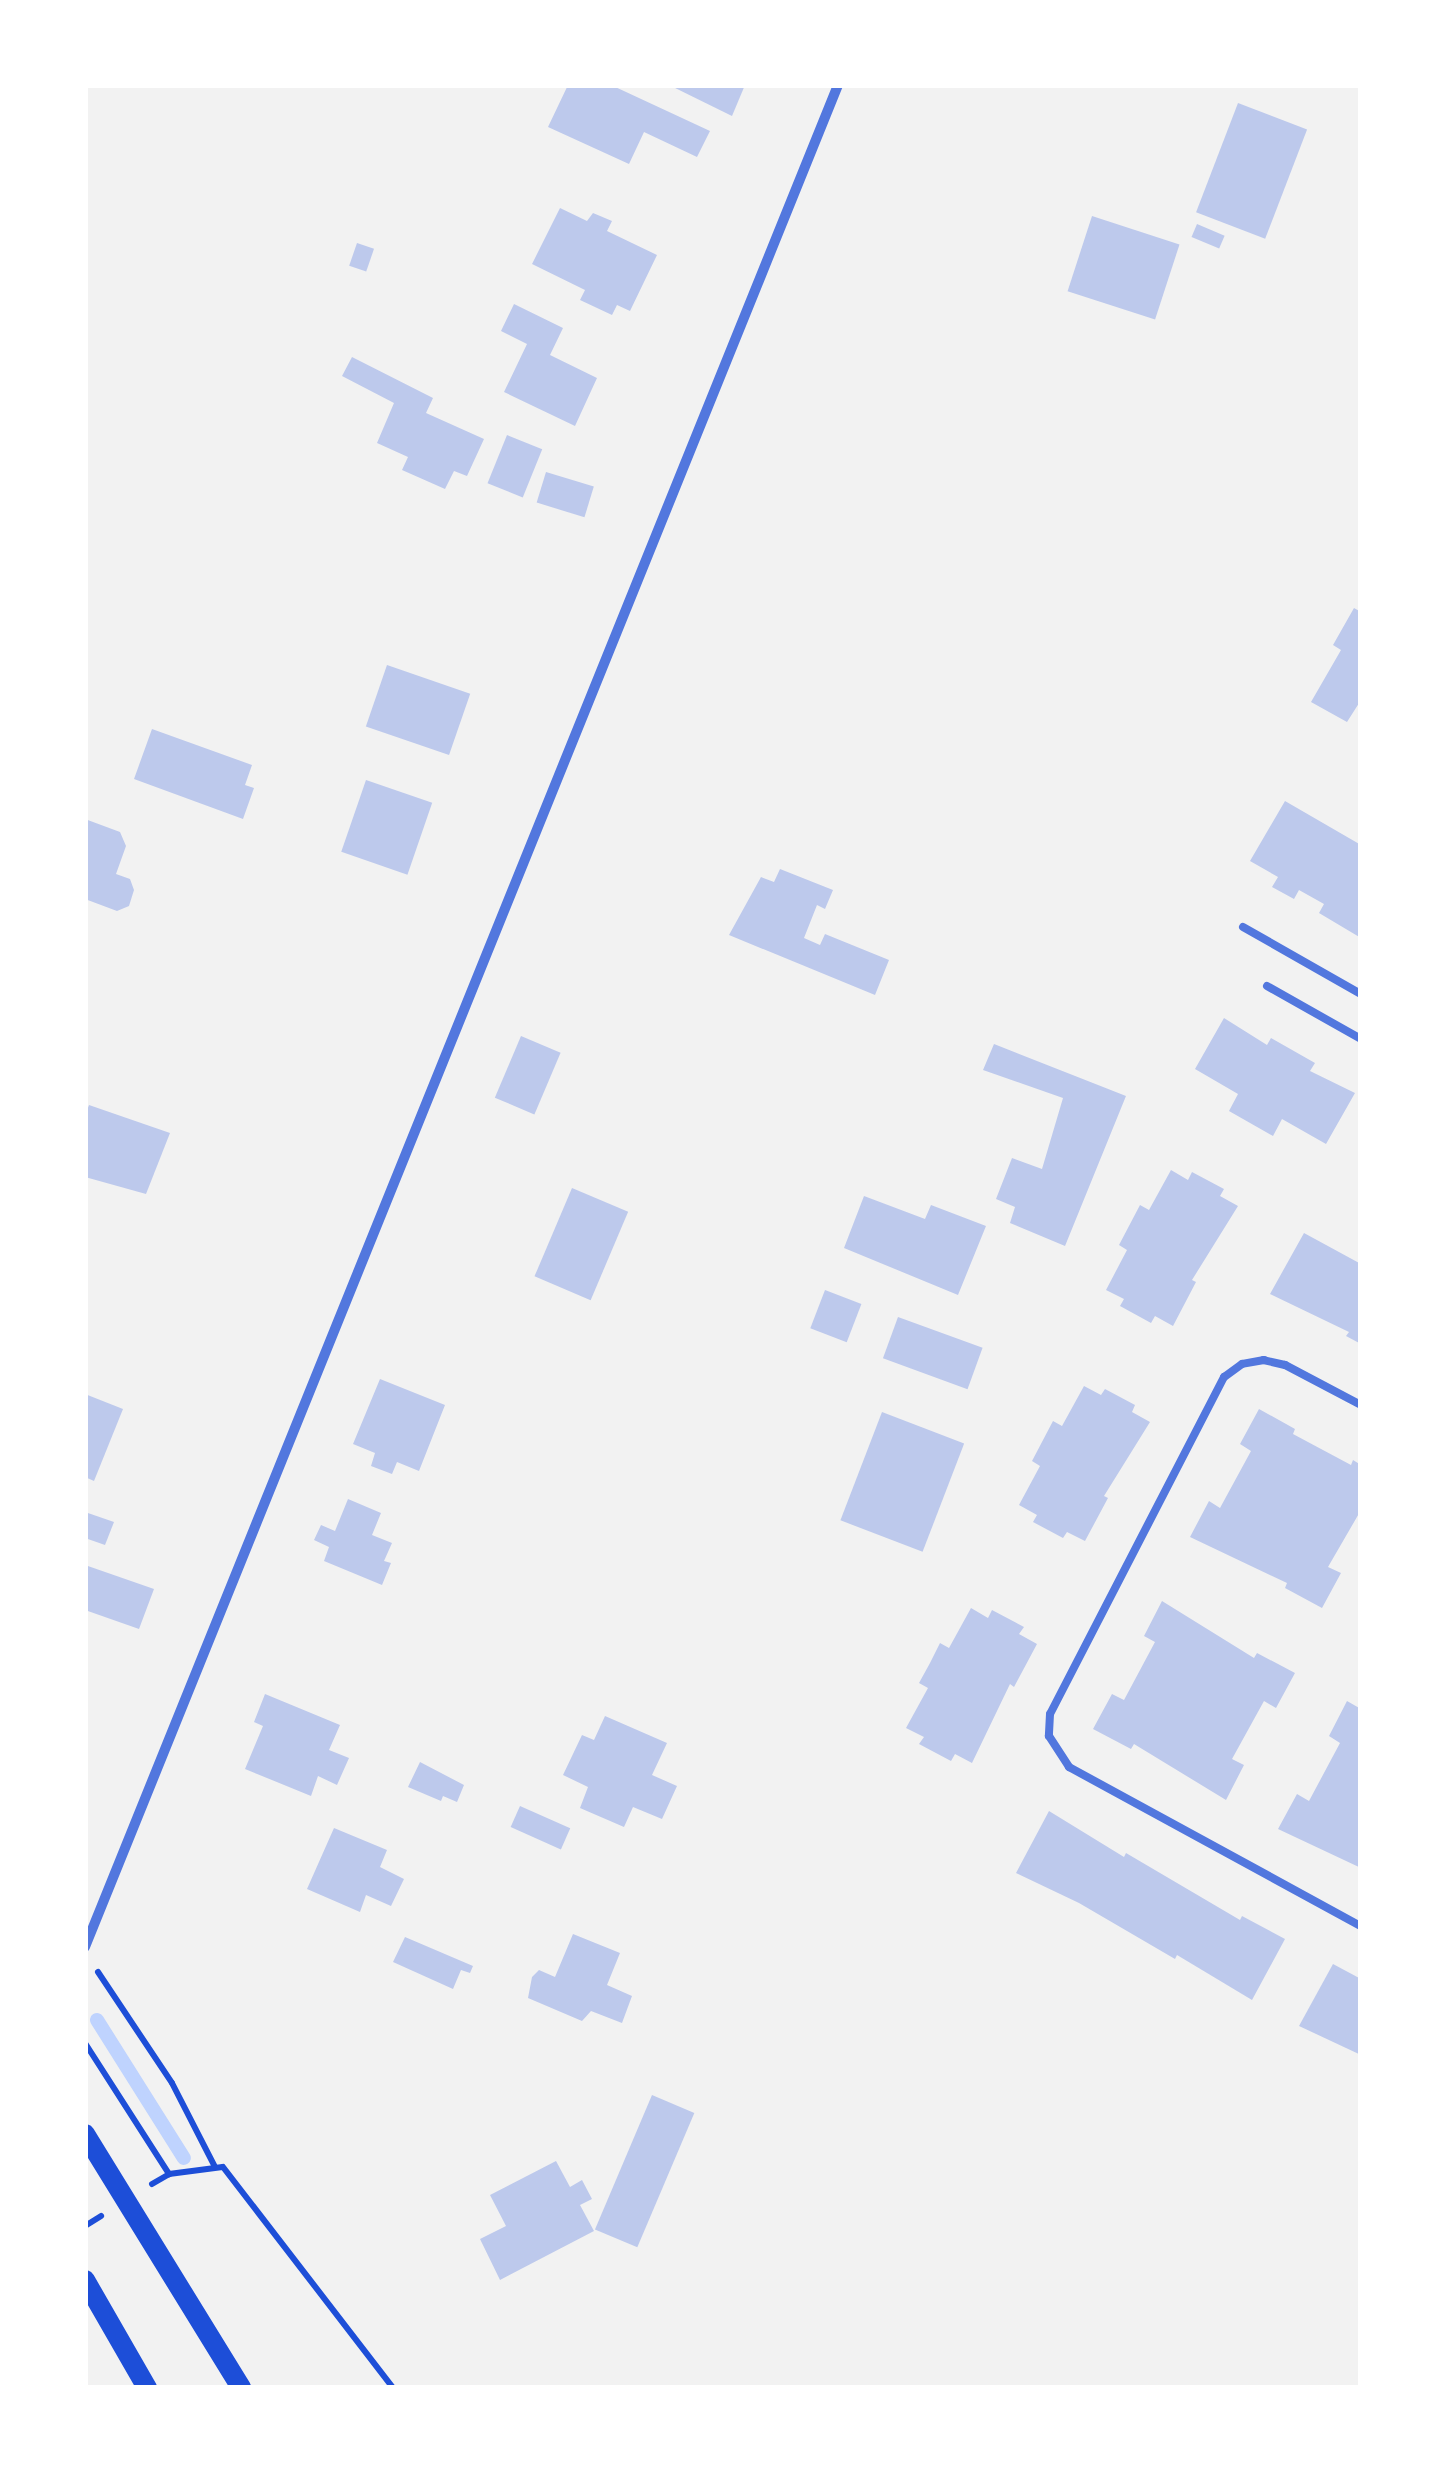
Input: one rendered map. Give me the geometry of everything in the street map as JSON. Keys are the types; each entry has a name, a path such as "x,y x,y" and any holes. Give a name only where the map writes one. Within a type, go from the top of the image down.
{"main road":[{"path":"85,2134 241,2388"},
{"path":"85,2280 147,2388"}],"street":[{"path":"85,1947 838,85"}],"lane":[{"path":"1243,927 1361,994"},
{"path":"1267,986 1361,1040"},
{"path":"1361,1406 1285,1365 1264,1360 1242,1364 1224,1377 1050,1714 1049,1736 1069,1768 1361,1926"}],"path":[{"path":"93,1966 172,2084 215,2168"},
{"path":"85,2042 169,2174 224,2167 393,2388"}],"building":[{"path":"568,85 611,85 710,131 697,157 644,132 629,164 548,127"},
{"path":"669,85 745,85 732,116"},
{"path":"1238,103 1307,130 1265,239 1196,212"},
{"path":"560,208 587,221 593,213 612,221 607,231 657,255 630,311 617,305 612,315 580,300 585,290 532,264"},
{"path":"1092,216 1179,244 1155,320 1068,291"},
{"path":"1197,224 1225,236 1219,249 1192,237"},
{"path":"357,243 374,249 366,272 349,266"},
{"path":"514,304 563,328 550,355 597,378 575,426 504,392 527,344 501,331"},
{"path":"352,357 433,398 426,413 484,439 467,476 454,471 445,489 402,470 408,457 377,443 394,403 342,376"},
{"path":"507,435 542,449 523,497 488,483"},
{"path":"546,472 594,487 584,517 537,503"},
{"path":"1354,608 1361,612 1361,700 1347,722 1311,702 1341,650 1333,645"},
{"path":"387,665 470,694 449,755 366,726"},
{"path":"152,729 252,765 245,785 254,788 243,819 134,779"},
{"path":"366,780 432,803 407,875 341,852"},
{"path":"1285,801 1361,845 1361,938 1319,913 1324,904 1299,890 1294,899 1272,887 1278,877 1250,861"},
{"path":"85,819 120,832 126,846 116,874 130,879 134,890 129,906 117,911 85,899"},
{"path":"780,869 833,890 825,909 817,905 804,938 820,945 825,934 889,960 875,995 729,935 761,877 774,882"},
{"path":"1224,1018 1267,1045 1271,1038 1315,1063 1310,1071 1355,1093 1326,1144 1282,1119 1273,1136 1229,1111 1238,1094 1195,1069"},
{"path":"521,1036 561,1053 534,1114 495,1098"},
{"path":"994,1044 1126,1096 1065,1246 1010,1223 1015,1207 996,1199 1012,1158 1042,1169 1063,1098 983,1070"},
{"path":"89,1105 170,1133 146,1194 85,1177 85,1116"},
{"path":"1171,1170 1188,1180 1192,1172 1224,1189 1220,1196 1238,1206 1192,1280 1196,1282 1173,1326 1155,1316 1151,1323 1120,1306 1124,1299 1106,1290 1127,1250 1119,1245 1140,1205 1149,1210"},
{"path":"572,1188 628,1212 591,1300 534,1276"},
{"path":"864,1196 925,1219 931,1205 986,1226 958,1295 844,1248"},
{"path":"1304,1233 1361,1264 1361,1344 1346,1336 1349,1332 1270,1294"},
{"path":"825,1290 861,1304 847,1342 810,1328"},
{"path":"898,1317 983,1348 968,1389 883,1358"},
{"path":"380,1379 445,1405 419,1471 397,1462 392,1474 371,1466 375,1453 353,1444"},
{"path":"1084,1386 1101,1395 1105,1389 1135,1405 1132,1412 1150,1422 1104,1496 1108,1498 1085,1541 1067,1532 1063,1538 1033,1522 1037,1515 1019,1505 1040,1466 1032,1461 1053,1421 1062,1426"},
{"path":"85,1394 123,1409 94,1481 85,1477"},
{"path":"1259,1409 1295,1429 1293,1434 1351,1465 1353,1460 1361,1465 1361,1510 1328,1567 1341,1573 1322,1608 1285,1588 1287,1583 1190,1537 1209,1501 1220,1508 1251,1451 1240,1444"},
{"path":"882,1412 964,1444 923,1552 840,1520"},
{"path":"348,1499 381,1513 372,1535 392,1543 384,1561 391,1563 382,1585 324,1561 329,1547 314,1540 321,1525 335,1531"},
{"path":"85,1512 114,1522 105,1545 85,1538"},
{"path":"85,1565 154,1589 139,1629 85,1610"},
{"path":"1162,1601 1254,1658 1257,1653 1295,1673 1276,1708 1264,1701 1232,1759 1244,1765 1226,1800 1134,1744 1131,1749 1093,1729 1112,1694 1124,1700 1155,1642 1144,1636"},
{"path":"971,1608 988,1618 992,1610 1024,1627 1019,1634 1037,1644 1014,1687 1010,1684 972,1763 955,1754 951,1761 919,1744 924,1737 906,1728 928,1688 919,1683 940,1643 949,1648"},
{"path":"265,1694 340,1725 329,1750 349,1758 337,1785 318,1776 311,1796 245,1769 263,1726 254,1722"},
{"path":"1347,1701 1361,1709 1361,1868 1278,1829 1297,1794 1309,1801 1340,1743 1329,1736"},
{"path":"605,1716 667,1743 652,1775 677,1786 662,1819 633,1807 624,1827 580,1808 588,1787 563,1775 582,1735 594,1740"},
{"path":"420,1762 464,1785 457,1802 443,1796 441,1801 408,1787"},
{"path":"520,1806 570,1828 561,1849 511,1827"},
{"path":"1049,1811 1240,1920 1242,1916 1285,1939 1252,2000 1177,1955 1175,1959 1079,1903 1016,1873"},
{"path":"334,1828 387,1850 380,1867 404,1879 391,1906 366,1895 360,1912 307,1889"},
{"path":"573,1934 620,1953 607,1985 632,1996 622,2023 591,2011 582,2021 528,1998 532,1977 539,1970 555,1977"},
{"path":"405,1937 473,1966 470,1973 461,1970 453,1989 393,1962"},
{"path":"1333,1964 1361,1979 1361,2055 1299,2026"},
{"path":"652,2095 694,2113 637,2247 595,2229"},
{"path":"556,2161 570,2187 582,2180 592,2199 580,2205 594,2231 500,2280 480,2239 506,2226 490,2195"}],"waterway":[{"path":"97,2020 184,2158"}]}
